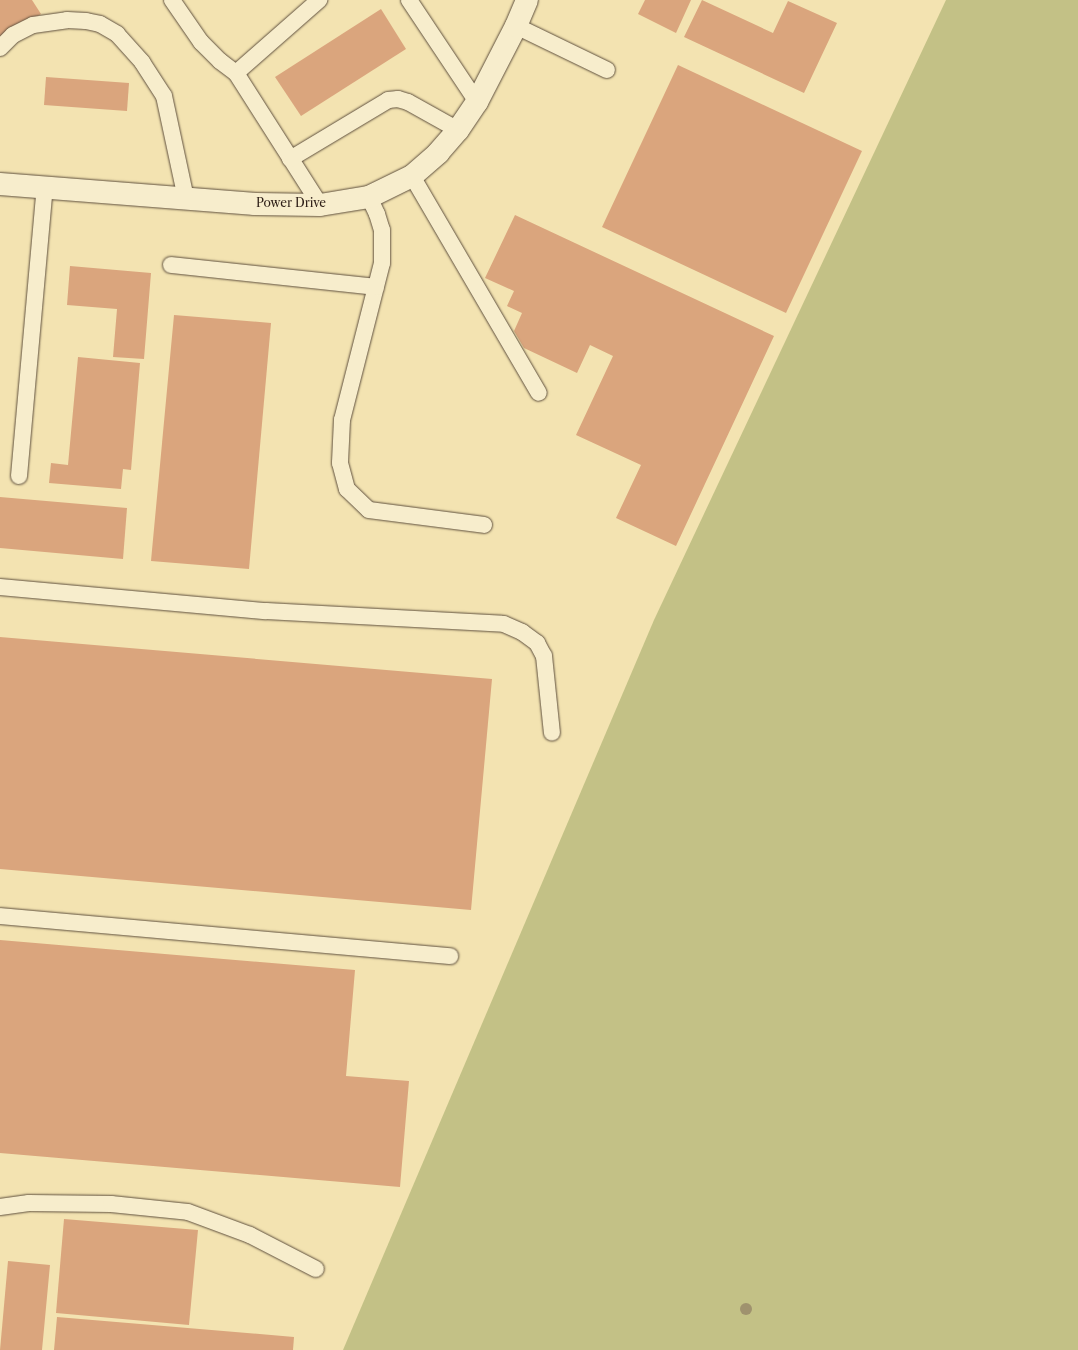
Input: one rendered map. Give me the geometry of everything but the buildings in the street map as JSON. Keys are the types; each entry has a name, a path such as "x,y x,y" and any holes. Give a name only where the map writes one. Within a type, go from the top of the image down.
{"street":[{"name":"Power Drive","path":"0,184 255,204 320,205 369,197 412,176 438,153 458,130 477,102 516,26 527,0"}],"lane":[{"path":"172,0 201,42 220,61 236,73 320,205"},
{"path":"236,73 319,0"},
{"path":"409,0 477,102"},
{"path":"0,48 13,35 34,25 67,20 86,21 100,24 117,34 142,62 164,96 186,199"},
{"path":"516,26 607,70"},
{"path":"290,159 388,100 398,99 408,102 458,130"},
{"path":"412,176 539,393"},
{"path":"19,476 45,187"},
{"path":"369,197 377,214 382,230 382,263 342,420 340,463 348,489 369,510 484,525"},
{"path":"171,265 376,287"},
{"path":"0,587 266,611 504,624 522,632 537,643 544,656 552,733"},
{"path":"0,916 450,956"},
{"path":"0,1207 29,1203 111,1204 188,1212 250,1235 316,1269"}],"shaded area":[{"path":"946,0 1078,0 1078,1350 343,1350 654,620"}]}
